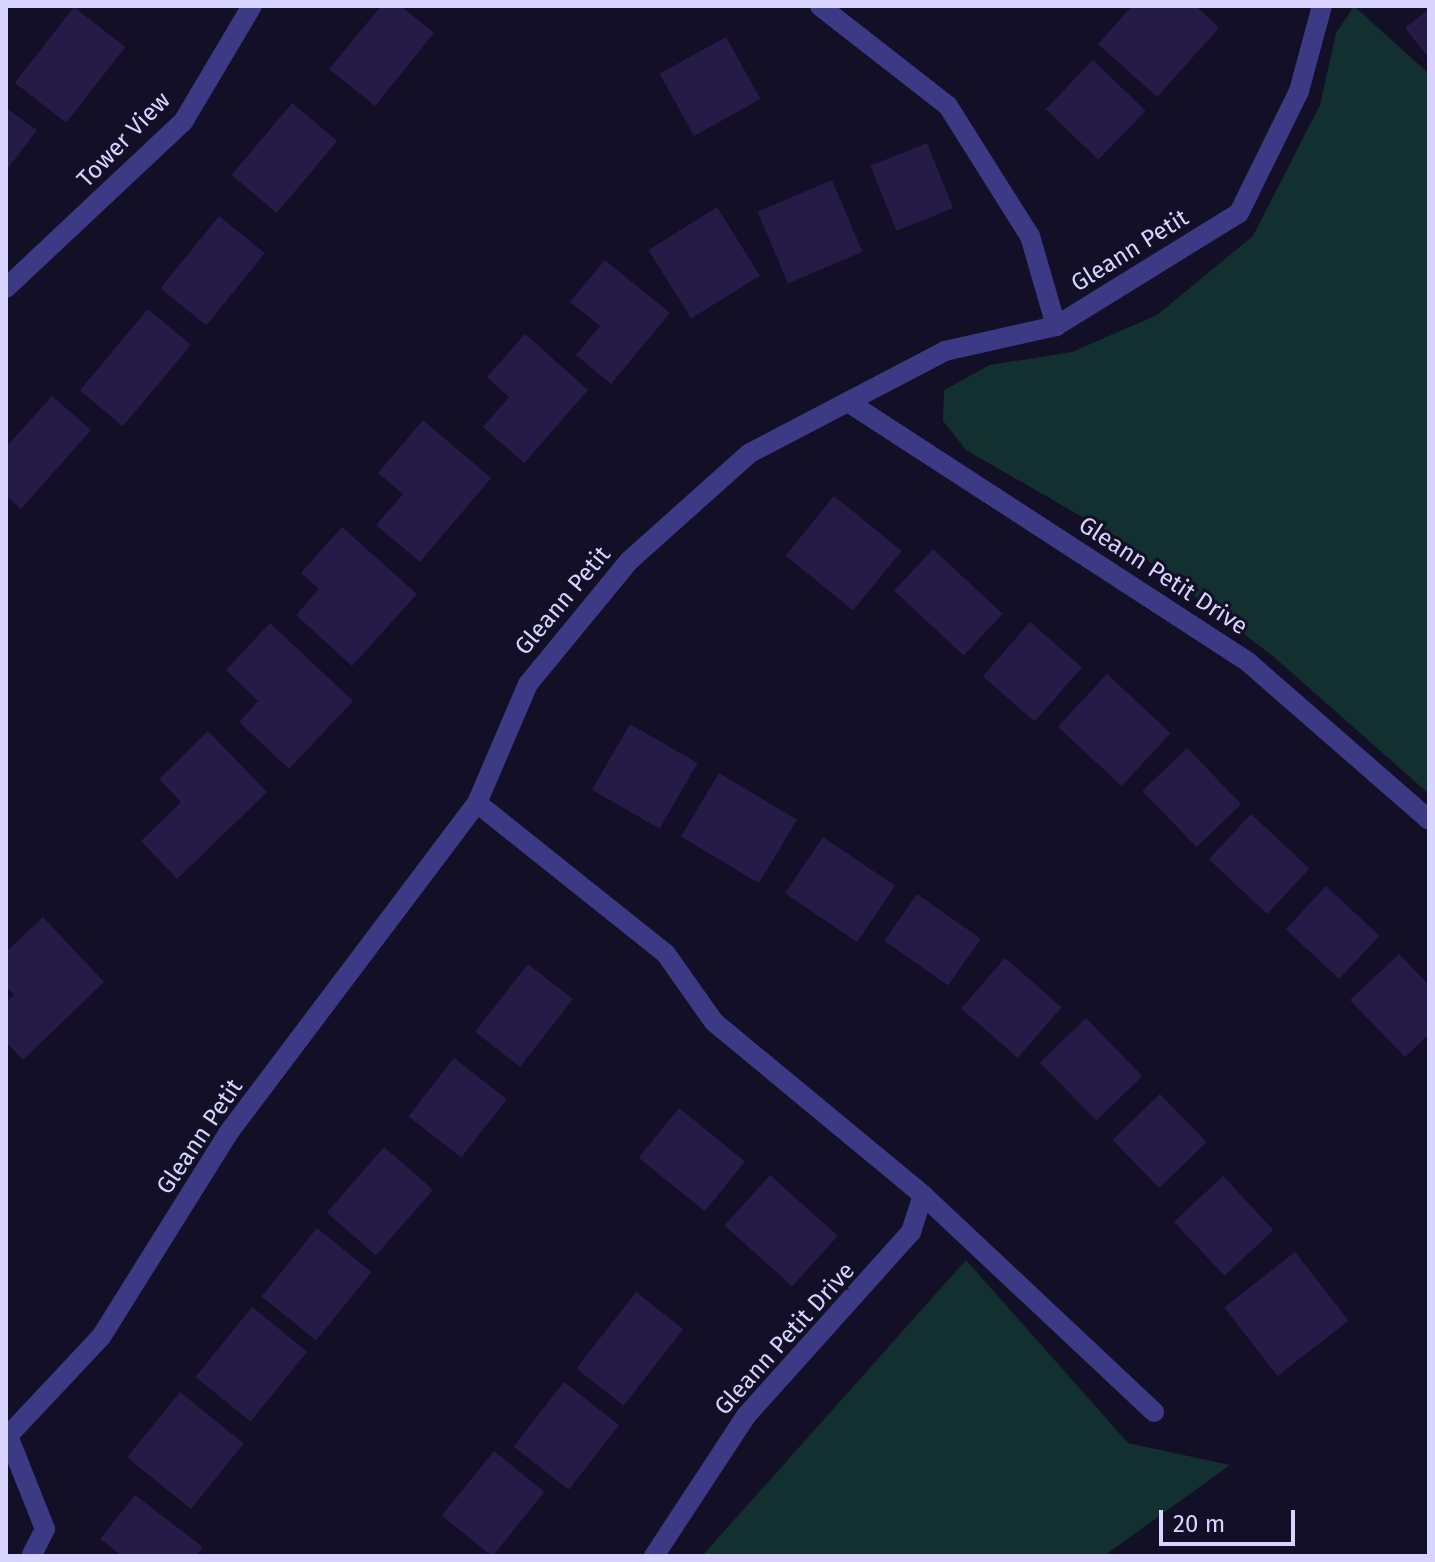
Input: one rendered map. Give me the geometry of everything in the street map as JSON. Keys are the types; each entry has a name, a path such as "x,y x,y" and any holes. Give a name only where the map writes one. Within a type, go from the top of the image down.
{"street":[{"name":"Tower View","path":"6,288 183,122 252,6"},
{"path":"820,6 948,106 1030,236 1056,326"},
{"name":"Gleann Petit","path":"7,1435 101,1337 229,1132 477,803 528,684 629,561 750,453 945,351 1056,326 1239,213 1299,91 1322,6"},
{"name":"Gleann Petit Drive","path":"848,402 1248,662 1429,820"},
{"path":"477,803 666,954 714,1022 923,1195 1154,1412"},
{"name":"Gleann Petit Drive","path":"654,1556 746,1416 911,1232 923,1195"},
{"path":"7,1435 45,1529 31,1556"}],"green space":[{"path":"1354,6 1429,74 1429,794 1274,657 1117,537 966,450 943,421 944,390 990,365 1072,352 1157,315 1253,236 1320,105 1336,33"},
{"path":"966,1260 1128,1443 1230,1465 1104,1556 702,1556"}],"building":[{"path":"381,6 401,6 434,33 375,106 329,69"},
{"path":"1132,6 1196,6 1219,28 1157,97 1098,44"},
{"path":"74,7 125,47 66,123 15,83"},
{"path":"1429,9 1429,58 1405,28"},
{"path":"726,37 760,99 694,136 660,74"},
{"path":"1093,60 1146,111 1098,160 1046,109"},
{"path":"292,103 337,141 277,213 232,175"},
{"path":"6,108 37,130 6,171"},
{"path":"927,143 953,208 897,231 870,166"},
{"path":"832,180 862,252 788,283 757,212"},
{"path":"717,207 760,276 691,319 648,250"},
{"path":"219,216 265,253 206,325 160,288"},
{"path":"605,260 670,313 611,384 576,355 600,326 570,302"},
{"path":"148,309 191,345 123,426 80,390"},
{"path":"525,334 588,390 524,463 483,427 509,397 487,377"},
{"path":"52,396 91,430 21,509 6,495 6,447"},
{"path":"423,420 491,478 420,562 376,525 403,494 378,473"},
{"path":"834,496 902,551 853,611 786,556"},
{"path":"342,527 417,594 352,666 296,615 319,589 301,573"},
{"path":"933,549 1002,614 964,655 894,591"},
{"path":"1030,622 1082,667 1035,722 983,676"},
{"path":"270,623 353,701 289,769 239,722 258,701 226,670"},
{"path":"1107,674 1171,733 1122,786 1058,727"},
{"path":"630,724 698,763 660,829 592,790"},
{"path":"208,731 267,792 177,879 141,841 181,802 159,779"},
{"path":"1187,748 1241,804 1197,847 1142,791"},
{"path":"719,773 797,820 759,883 681,836"},
{"path":"1251,814 1310,869 1267,914 1209,859"},
{"path":"823,837 895,886 857,942 785,893"},
{"path":"1326,886 1379,936 1339,979 1286,929"},
{"path":"917,894 981,939 948,985 884,941"},
{"path":"43,917 104,982 23,1060 6,1042 6,1002 14,995 6,986 6,952"},
{"path":"1399,954 1429,985 1429,1034 1405,1057 1350,1000"},
{"path":"1005,958 1062,1007 1018,1058 961,1009"},
{"path":"528,964 573,999 520,1067 475,1032"},
{"path":"1086,1018 1142,1076 1096,1121 1040,1062"},
{"path":"454,1058 507,1099 461,1158 408,1116"},
{"path":"1160,1094 1207,1142 1159,1188 1113,1140"},
{"path":"679,1108 745,1161 705,1211 639,1158"},
{"path":"384,1147 433,1190 376,1255 327,1213"},
{"path":"770,1175 838,1236 792,1286 724,1226"},
{"path":"1223,1176 1273,1230 1224,1276 1174,1222"},
{"path":"317,1228 371,1272 316,1340 262,1296"},
{"path":"1295,1252 1349,1321 1278,1376 1224,1307"},
{"path":"636,1292 683,1329 624,1405 576,1368"},
{"path":"252,1307 307,1352 251,1422 195,1377"},
{"path":"564,1382 619,1425 569,1490 514,1447"},
{"path":"180,1392 244,1444 191,1509 127,1457"},
{"path":"494,1451 545,1492 493,1556 442,1516"},
{"path":"135,1495 203,1547 196,1556 122,1556 100,1539"}]}
